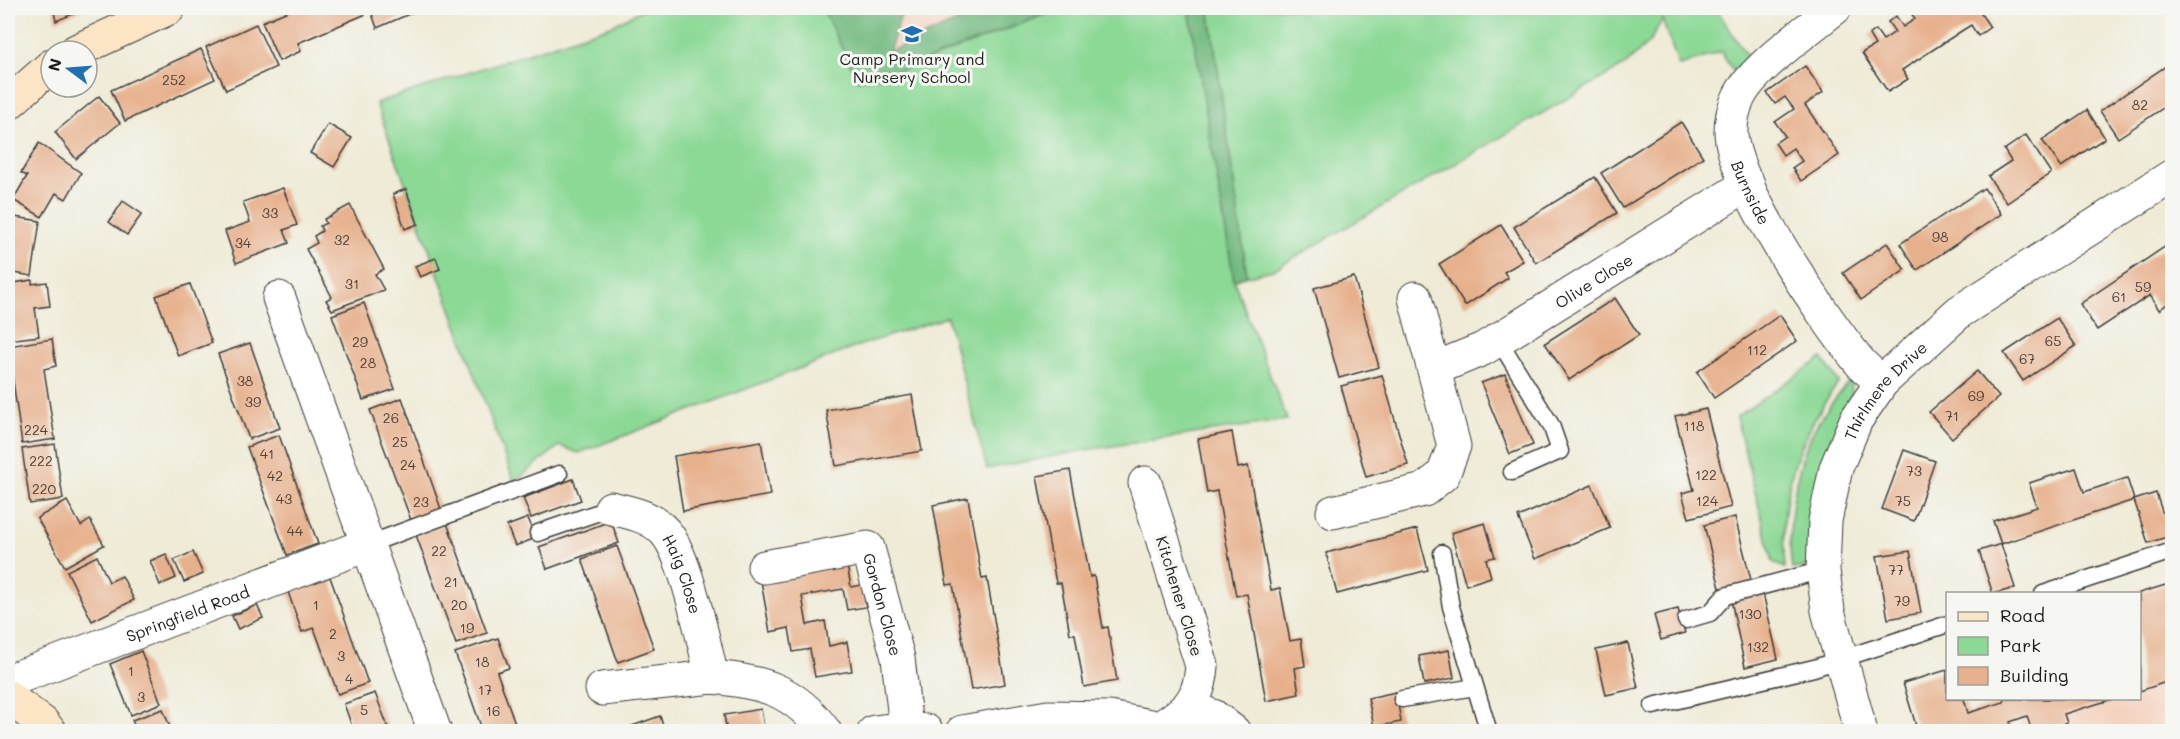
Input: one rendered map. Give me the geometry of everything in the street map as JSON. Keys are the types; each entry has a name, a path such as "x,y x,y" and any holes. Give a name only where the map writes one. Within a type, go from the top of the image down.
{"street":[{"path":"99,40 169,8"},
{"name":"Burnside","path":"1835,8 1749,80 1739,97 1731,134 1748,184 1771,233 1860,363 1882,382"},
{"path":"8,104 39,77"},
{"name":"Thirlmere Drive","path":"1861,732 1828,611 1823,570 1825,521 1836,468 1856,420 1882,382 1959,312 2172,176"},
{"name":"Olive Close","path":"1434,369 1483,349 1748,184"},
{"path":"279,298 435,732"},
{"path":"1333,512 1424,490 1443,475 1454,446 1415,298"},
{"name":"Kitchener Close","path":"1145,483 1202,666 1200,687 1190,708"},
{"name":"Haig Close","path":"611,508 642,515 665,532 674,546 702,635 712,677"},
{"name":"Springfield Road","path":"8,681 369,544"},
{"name":"Gordon Close","path":"764,567 867,548 917,730"},
{"path":"602,689 712,677 767,685 789,696 810,711 825,732"},
{"path":"8,697 43,723 50,732"},
{"path":"962,732 1048,717 1109,717 1161,730 1190,708 1213,716 1234,732"},
{"path":"874,732 917,730"}],"lane":[{"path":"1498,339 1551,425 1560,452 1512,472"},
{"path":"369,544 559,474"},
{"path":"538,533 611,508"},
{"path":"2049,592 2172,551"},
{"path":"1442,553 1451,607 1488,732"},
{"path":"1686,620 1710,613 1725,596 1823,570"},
{"path":"1653,706 1841,659 1946,624"},
{"path":"1402,699 1475,687"}],"shaded area":[{"name":"Camp Primary and Nursery School","path":"900,8 988,8 888,52 901,15"},
{"path":"2172,578 2172,730 2023,731 2013,700 2141,700 2141,592 2128,592"}],"green space":[{"path":"645,8 822,8 858,80 891,74 1062,8 1189,8 1234,281 1287,420 1086,450 987,469 947,317 861,345 579,453 559,446 514,482 376,103 611,26"},
{"path":"822,8 900,8 901,15 889,52 988,8 1062,8 891,74 858,80"},
{"path":"1189,8 1209,8 1247,276 1234,281"},
{"path":"1209,8 1716,8 1748,58 1733,71 1721,52 1679,66 1662,20 1650,41 1625,65 1273,270 1247,276"},
{"path":"1822,358 1839,382 1811,425 1793,469 1784,517 1785,568 1773,562 1736,417"},
{"path":"1851,379 1852,393 1842,416 1808,563 1806,567 1792,569 1791,516 1802,459 1819,421"}],"building":[{"path":"53,8 87,8 56,21"},
{"path":"295,8 363,8 366,14 298,43 301,51 279,61 262,22"},
{"path":"370,8 423,8 377,28"},
{"path":"1908,8 1919,8 1923,13 1932,8 1977,8 1990,27 1978,36 1971,25 1963,30 1902,70 1908,79 1888,92 1862,53 1875,45 1869,35 1876,30 1883,40 1895,32 1888,22 1896,16 1903,27 1915,19"},
{"path":"256,24 276,67 226,90 206,47"},
{"path":"201,49 215,79 125,121 111,90"},
{"path":"2172,62 2172,102 2118,138 2100,111"},
{"path":"1805,66 1823,92 1805,105 1839,155 1801,181 1792,168 1802,161 1793,148 1783,155 1775,143 1785,136 1775,122 1794,109 1785,97 1775,104 1767,93"},
{"path":"99,96 120,123 76,159 55,132 95,99 99,99"},
{"path":"2087,110 2105,138 2061,167 2042,140"},
{"path":"1681,122 1703,157 1623,208 1601,173"},
{"path":"328,124 352,138 334,167 310,153"},
{"path":"2026,135 2051,173 2007,203 1988,176 2011,161 2004,150"},
{"path":"39,143 81,173 66,199 56,193 42,217 13,200 27,176 21,173"},
{"path":"1595,177 1617,213 1536,263 1514,227"},
{"path":"283,188 297,225 284,230 289,243 236,263 225,231 250,222 243,202"},
{"path":"1984,188 2001,214 1917,270 1900,244"},
{"path":"406,189 418,224 405,229 393,194"},
{"path":"123,201 142,214 127,235 109,222"},
{"path":"350,205 384,269 375,274 384,290 332,310 326,300 332,297 306,249 317,243 314,236 322,231 320,226 326,223 324,219"},
{"path":"8,216 40,221 32,276 8,272"},
{"path":"1501,225 1523,261 1504,272 1508,278 1465,306 1439,264"},
{"path":"2172,242 2170,302 2159,310 2150,295 2097,330 2080,304"},
{"path":"1887,243 1905,270 1861,300 1843,273"},
{"path":"436,258 440,269 420,277 415,266"},
{"path":"1354,277 1379,367 1339,378 1314,288"},
{"path":"32,280 32,284 47,282 50,306 35,308 39,336 8,340 8,284"},
{"path":"190,284 212,343 178,356 156,296"},
{"path":"1615,298 1639,335 1569,380 1545,343"},
{"path":"364,303 395,389 363,400 332,315"},
{"path":"1780,315 1797,341 1714,398 1697,372"},
{"path":"2057,318 2076,346 2023,381 2004,353"},
{"path":"52,339 56,366 44,369 55,439 22,444 8,346"},
{"path":"250,343 280,428 249,439 218,354"},
{"path":"1977,371 1999,397 1952,438 1929,412"},
{"path":"1505,374 1533,445 1510,454 1481,383"},
{"path":"1382,375 1408,465 1366,477 1341,386"},
{"path":"912,395 922,451 836,466 826,410"},
{"path":"402,398 441,509 411,520 370,410"},
{"path":"1706,409 1731,507 1689,518 1682,493 1694,490 1675,416"},
{"path":"1232,432 1238,468 1248,466 1271,590 1280,588 1290,641 1301,639 1305,666 1295,668 1299,694 1266,701 1247,594 1236,596 1217,491 1207,493 1198,439"},
{"path":"279,435 318,544 287,555 247,447"},
{"path":"761,441 770,495 683,511 674,456"},
{"path":"55,444 63,499 30,504 22,449"},
{"path":"1904,450 1935,461 1914,521 1882,509"},
{"path":"2076,468 2084,492 2127,478 2134,500 2001,544 1993,521 2037,507 2029,483"},
{"path":"1070,470 1090,577 1094,576 1103,628 1108,627 1117,681 1084,687 1075,634 1070,634 1061,583 1056,583 1037,476"},
{"path":"573,479 581,500 531,518 523,498"},
{"path":"1592,485 1610,528 1535,559 1518,517"},
{"path":"2156,493 2170,536 2148,543 2134,500"},
{"path":"968,498 982,579 987,578 1005,684 971,690 953,584 947,585 933,505"},
{"path":"67,501 81,526 90,520 104,545 65,567 37,518"},
{"path":"1735,517 1752,584 1721,592 1704,525"},
{"path":"528,518 536,538 515,546 507,526"},
{"path":"611,521 619,543 547,569 539,547"},
{"path":"447,523 487,633 456,644 416,535"},
{"path":"1485,523 1495,557 1486,559 1491,577 1466,585 1451,533"},
{"path":"1417,529 1428,570 1337,594 1326,553"},
{"path":"2001,544 2015,588 1992,592 1979,551"},
{"path":"617,546 654,649 618,662 582,559"},
{"path":"1910,551 1921,613 1888,619 1877,556"},
{"path":"193,552 203,574 184,582 174,560"},
{"path":"166,554 176,578 160,585 150,561"},
{"path":"97,556 109,582 122,576 134,600 92,621 67,571"},
{"path":"847,565 851,587 862,585 866,607 847,610 843,589 802,596 807,625 825,621 829,646 847,642 852,671 815,677 810,649 793,652 789,628 770,632 761,581"},
{"path":"330,577 368,683 338,694 314,628 302,632 288,592"},
{"path":"2172,583 2172,680 2141,691 2141,592"},
{"path":"1763,593 1778,659 1745,667 1731,600"},
{"path":"257,605 263,618 238,629 232,616"},
{"path":"1678,609 1685,633 1661,640 1654,615"},
{"path":"498,638 509,668 497,672 518,732 483,732 455,653"},
{"path":"1628,643 1638,688 1606,695 1596,650"},
{"path":"1449,650 1454,678 1424,684 1419,656"},
{"path":"141,651 161,703 131,715 110,664"},
{"path":"1946,670 1946,700 1964,700 1968,713 2005,700 2110,700 2064,714 2067,723 2041,732 2032,732 2027,716 2010,722 2011,726 1992,732 1918,732 1903,683"},
{"path":"1396,692 1401,722 1374,727 1368,698"},
{"path":"375,693 390,732 354,732 344,704"},
{"path":"163,709 172,732 137,732 132,720"},
{"path":"761,709 765,732 727,732 724,715"},
{"path":"660,716 665,732 618,731"}],"place":[{"name":"Camp Primary and Nursery School","path":"912,34"}]}
